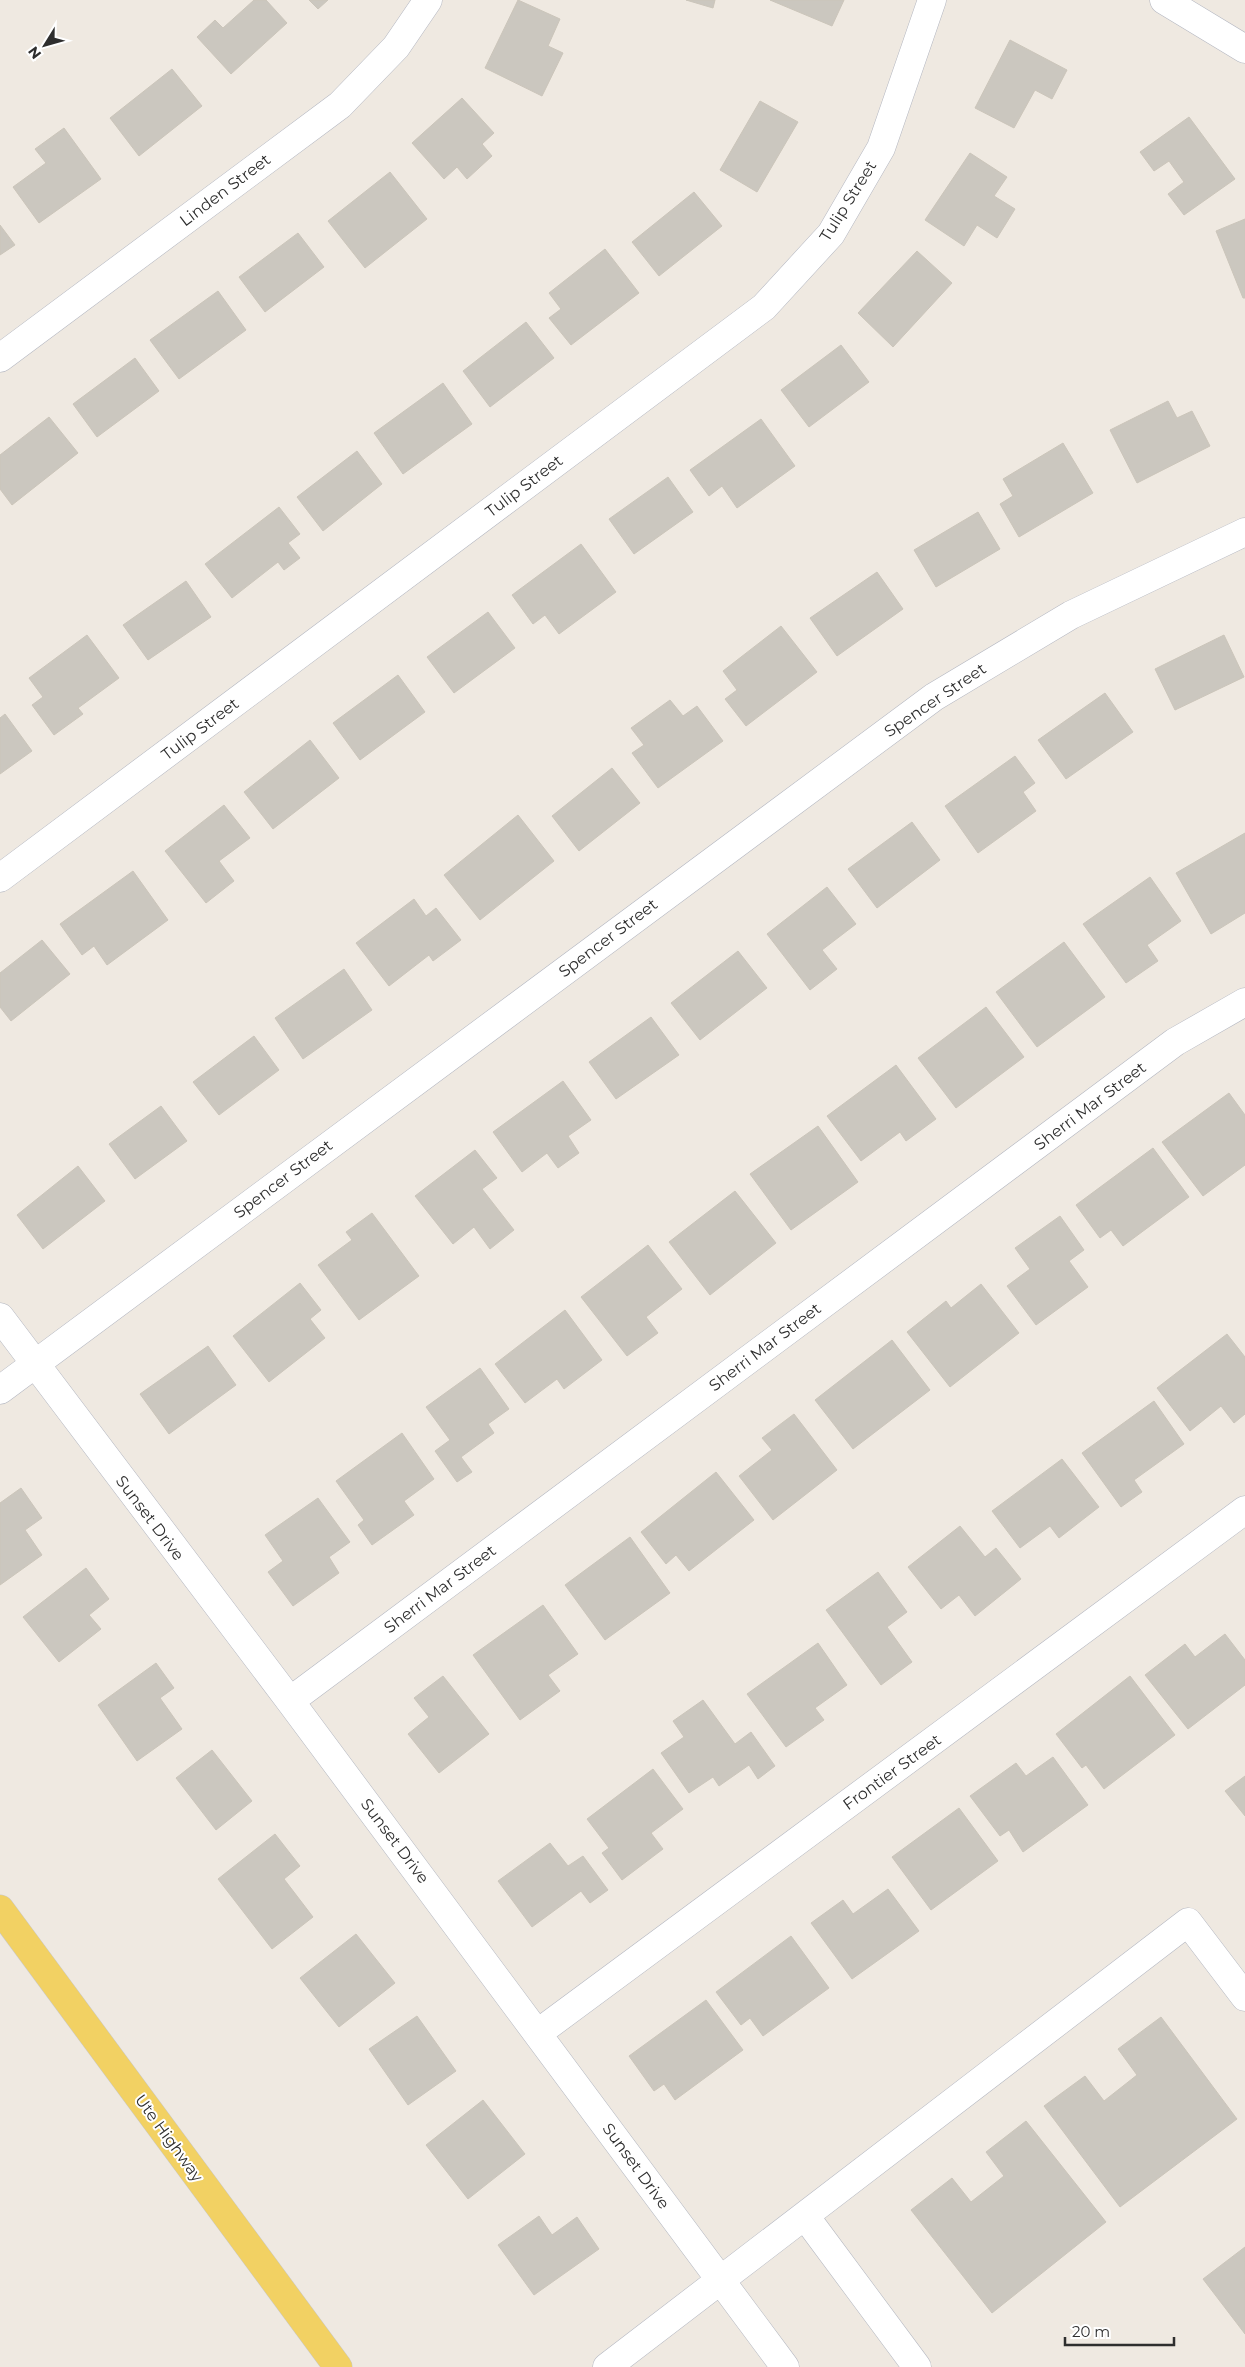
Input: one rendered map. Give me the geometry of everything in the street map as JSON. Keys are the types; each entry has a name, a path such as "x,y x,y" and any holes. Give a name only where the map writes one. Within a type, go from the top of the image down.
{"main road":[{"name":"Ute Highway","path":"0,1909 338,2367"}],"street":[{"name":"Linden Street","path":"0,358 340,105 396,47 428,0"},
{"name":"Tulip Street","path":"0,878 764,307 831,234 881,148 932,0"},
{"path":"1164,0 1245,49"},
{"name":"Spencer Street","path":"0,1390 934,697 1071,615 1245,532"},
{"name":"Sherri Mar Street","path":"290,1701 1176,1042 1245,1002"},
{"name":"Sunset Drive","path":"0,1318 538,2033 721,2280 781,2365"},
{"name":"Frontier Street","path":"538,2033 1241,1522"},
{"path":"607,2367 1188,1922 1245,1997"},
{"path":"805,2216 917,2367"}],"building":[{"path":"254,0 266,0 287,23 231,74 197,37 215,20 223,28"},
{"path":"309,0 328,0 318,9"},
{"path":"518,0 560,19 548,46 563,53 542,96 485,68"},
{"path":"686,0 715,0 713,8"},
{"path":"770,0 844,0 832,26"},
{"path":"1010,40 1067,70 1052,99 1035,90 1014,128 975,108"},
{"path":"172,69 202,106 139,156 110,118"},
{"path":"462,98 494,133 482,144 492,156 467,179 457,167 444,179 412,143"},
{"path":"760,101 798,122 757,192 720,170"},
{"path":"1189,117 1235,179 1184,215 1168,194 1184,182 1169,161 1154,171 1140,152"},
{"path":"64,128 101,179 39,223 13,187 46,163 35,149"},
{"path":"970,153 1007,177 994,196 1015,209 997,238 977,225 964,246 925,220"},
{"path":"390,172 427,219 365,268 328,221"},
{"path":"694,192 722,226 659,276 632,242"},
{"path":"1245,219 1245,298 1243,298 1216,231"},
{"path":"0,225 15,245 0,255"},
{"path":"298,233 324,267 265,312 239,277"},
{"path":"605,249 639,293 571,345 549,318 561,309 549,293"},
{"path":"917,251 952,283 893,347 858,313"},
{"path":"218,291 246,330 179,379 150,340"},
{"path":"526,322 554,358 490,407 463,371"},
{"path":"841,345 869,382 809,427 781,390"},
{"path":"135,358 159,391 97,437 73,404"},
{"path":"443,383 472,424 403,474 374,433"},
{"path":"1168,401 1177,418 1192,411 1210,446 1137,483 1110,430"},
{"path":"49,417 78,453 12,505 0,489 0,455"},
{"path":"761,419 795,466 737,508 722,486 709,496 690,470"},
{"path":"1063,443 1093,493 1019,537 1000,504 1013,496 1003,479"},
{"path":"357,451 382,484 323,531 297,497"},
{"path":"668,477 693,512 634,554 609,519"},
{"path":"279,507 300,534 288,543 300,558 284,570 278,562 232,598 205,564"},
{"path":"978,512 1000,549 936,587 914,550"},
{"path":"581,544 616,592 559,634 545,615 533,624 512,595"},
{"path":"877,572 903,609 837,656 810,618"},
{"path":"186,581 211,617 148,660 123,625"},
{"path":"488,612 515,648 454,693 427,657"},
{"path":"781,626 817,672 746,726 725,699 737,690 723,671"},
{"path":"87,635 119,678 78,708 83,714 54,735 32,705 43,697 29,678"},
{"path":"1224,635 1244,677 1175,710 1155,669"},
{"path":"398,675 425,712 360,760 333,723"},
{"path":"1105,693 1133,732 1066,779 1038,740"},
{"path":"670,700 683,716 697,706 723,741 658,788 632,753 644,745 631,728"},
{"path":"5,714 32,751 0,774 0,718"},
{"path":"310,740 339,778 273,829 244,792"},
{"path":"1015,756 1035,783 1023,792 1036,811 978,853 945,806"},
{"path":"612,768 640,803 579,851 552,816"},
{"path":"224,805 250,838 219,861 234,881 206,903 165,851"},
{"path":"518,815 554,861 480,920 444,875"},
{"path":"912,822 940,860 877,908 848,869"},
{"path":"1245,833 1245,913 1211,934 1176,873"},
{"path":"133,871 168,920 107,965 94,946 82,955 60,924"},
{"path":"1150,877 1181,921 1147,945 1158,961 1126,983 1083,924"},
{"path":"827,887 856,924 822,950 837,969 810,990 767,934"},
{"path":"414,899 426,916 436,908 461,940 433,961 429,955 389,986 356,943"},
{"path":"42,940 70,974 11,1021 0,1007 0,973"},
{"path":"1064,942 1105,997 1037,1047 996,992"},
{"path":"738,951 767,988 700,1040 671,1003"},
{"path":"344,969 372,1010 303,1059 275,1018"},
{"path":"986,1007 1024,1057 956,1108 918,1058"},
{"path":"651,1017 679,1055 616,1099 589,1062"},
{"path":"254,1036 279,1070 219,1115 193,1082"},
{"path":"896,1065 936,1119 906,1141 900,1132 861,1161 827,1116"},
{"path":"563,1081 591,1120 568,1136 579,1153 558,1168 547,1153 522,1172 493,1132"},
{"path":"1229,1093 1245,1115 1245,1165 1203,1196 1162,1142"},
{"path":"161,1106 187,1141 135,1179 109,1144"},
{"path":"818,1126 858,1182 791,1230 750,1174"},
{"path":"1153,1148 1189,1197 1123,1246 1111,1230 1100,1238 1076,1205"},
{"path":"475,1150 497,1178 482,1189 514,1230 490,1249 474,1227 453,1244 415,1196"},
{"path":"78,1166 105,1201 43,1249 17,1215"},
{"path":"735,1191 776,1243 710,1295 669,1242"},
{"path":"372,1213 419,1276 359,1320 318,1265 352,1240 346,1232"},
{"path":"1060,1216 1084,1250 1069,1261 1088,1287 1036,1325 1007,1286 1030,1269 1015,1248"},
{"path":"648,1245 682,1289 646,1317 658,1333 627,1356 581,1297"},
{"path":"300,1283 321,1310 310,1319 325,1338 269,1382 233,1336"},
{"path":"981,1284 1019,1333 950,1387 907,1332 946,1301 951,1308"},
{"path":"565,1310 602,1360 564,1389 557,1379 525,1403 495,1364"},
{"path":"1227,1334 1245,1357 1245,1414 1234,1423 1221,1406 1190,1431 1157,1388"},
{"path":"892,1340 930,1390 853,1449 815,1400"},
{"path":"208,1346 236,1385 169,1434 140,1394"},
{"path":"480,1368 509,1409 488,1424 494,1433 461,1457 472,1472 457,1482 435,1451 450,1440 426,1407"},
{"path":"1154,1401 1184,1444 1134,1480 1142,1492 1121,1507 1082,1453"},
{"path":"794,1414 837,1470 773,1520 739,1476 772,1450 762,1438"},
{"path":"402,1433 434,1479 404,1501 414,1515 372,1545 358,1525 364,1520 336,1481"},
{"path":"1062,1459 1099,1507 1059,1538 1050,1526 1020,1548 992,1511"},
{"path":"716,1472 754,1520 689,1571 676,1555 666,1564 641,1532"},
{"path":"21,1488 42,1518 25,1530 42,1555 0,1585 0,1503"},
{"path":"318,1498 350,1542 329,1557 339,1573 293,1606 268,1572 283,1561 265,1535"},
{"path":"960,1526 985,1557 996,1548 1021,1579 975,1616 959,1595 941,1609 908,1567"},
{"path":"630,1537 670,1593 605,1640 565,1585"},
{"path":"86,1568 109,1599 89,1615 101,1629 59,1662 23,1617"},
{"path":"878,1572 907,1612 887,1627 912,1662 881,1685 826,1610"},
{"path":"543,1605 578,1654 548,1675 560,1691 520,1720 473,1655"},
{"path":"1225,1634 1245,1660 1245,1685 1188,1729 1145,1675 1185,1644 1195,1657"},
{"path":"818,1643 847,1685 815,1708 824,1720 786,1747 747,1694"},
{"path":"156,1663 174,1688 160,1698 182,1729 137,1761 98,1705"},
{"path":"443,1676 489,1734 439,1773 408,1734 429,1717 414,1698"},
{"path":"1130,1676 1175,1735 1104,1789 1086,1765 1082,1768 1056,1734"},
{"path":"703,1700 735,1744 751,1732 775,1766 758,1779 749,1765 719,1786 713,1777 689,1793 661,1753 684,1737 673,1721"},
{"path":"212,1750 252,1801 216,1830 176,1778"},
{"path":"1053,1757 1088,1805 1023,1852 1009,1830 1000,1836 970,1796 1016,1763 1026,1776"},
{"path":"653,1769 683,1809 651,1833 663,1849 622,1880 602,1853 609,1848 587,1819"},
{"path":"1245,1776 1245,1816 1225,1791"},
{"path":"959,1808 998,1861 931,1910 892,1857"},
{"path":"275,1834 300,1866 284,1879 313,1917 272,1949 218,1879"},
{"path":"550,1843 568,1866 583,1856 608,1890 590,1903 581,1891 532,1927 498,1881"},
{"path":"888,1889 919,1931 852,1979 811,1923 843,1900 853,1914"},
{"path":"356,1934 395,1983 339,2027 300,1978"},
{"path":"791,1936 829,1988 763,2036 750,2018 741,2025 716,1992"},
{"path":"706,2000 743,2050 675,2100 664,2084 654,2091 629,2056"},
{"path":"417,2016 456,2071 408,2105 369,2049"},
{"path":"1161,2017 1237,2119 1120,2207 1044,2106 1085,2076 1104,2101 1137,2075 1118,2049"},
{"path":"483,2100 525,2154 468,2199 426,2145"},
{"path":"1026,2121 1106,2222 992,2313 911,2210 952,2178 971,2202 1004,2176 986,2152"},
{"path":"539,2216 552,2235 577,2217 599,2249 534,2295 498,2245"},
{"path":"1245,2247 1245,2334 1203,2279"}]}
